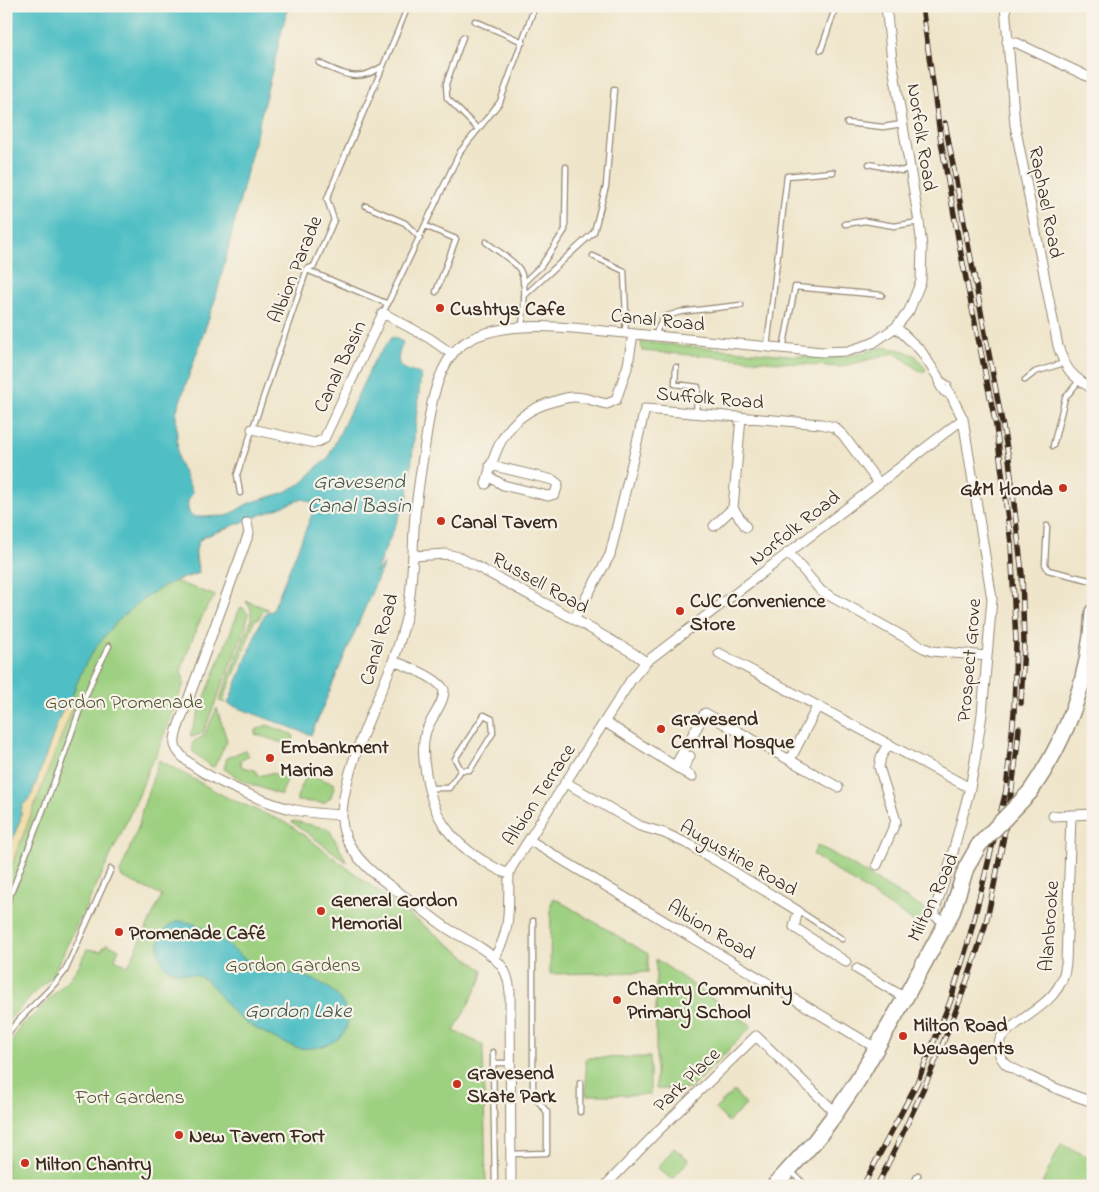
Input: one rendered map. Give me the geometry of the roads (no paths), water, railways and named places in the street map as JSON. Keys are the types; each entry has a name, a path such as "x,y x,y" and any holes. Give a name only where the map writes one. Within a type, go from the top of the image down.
{"main road":[{"name":"Milton Road","path":"774,1186 815,1141 836,1113 876,1048 952,912 966,868 979,845 1030,792 1057,749 1089,676 1093,612"}],"street":[{"name":"Norfolk Road","path":"886,6 892,60 922,247 921,281 909,311 896,327"},
{"name":"Raphael Road","path":"1004,6 1018,148 1058,346 1064,363 1072,375 1093,389"},
{"path":"1007,42 1017,43 1093,79"},
{"name":"Canal Basin","path":"252,429 315,442 324,439 383,313 429,338 452,354"},
{"name":"Canal Road","path":"494,958 447,928 372,872 350,847 343,831 341,815 346,783 393,661 407,613 415,515 430,412 441,375 452,354 462,345 478,336 522,327 565,327 822,352 848,351 873,343 896,327"},
{"name":"Prospect Grove","path":"896,327 921,351 938,377 944,391 951,395 963,419 992,594 980,733 970,788 935,909 935,916 945,922"},
{"path":"490,465 557,482 558,486 555,494 548,496 487,480 490,465 495,451 516,421 535,408 568,397 582,397 607,404 614,402 618,397 628,365 629,333"},
{"name":"Suffolk Road","path":"574,620 610,555 645,409 696,412 821,424 834,427 843,435 878,482"},
{"path":"741,417 733,508 746,527"},
{"name":"Norfolk Road","path":"646,662 878,482 963,419"},
{"path":"714,526 733,508"},
{"path":"247,524 249,533 177,730 175,745 182,756 216,780 251,795 290,809 341,815"},
{"path":"788,552 822,592 924,648 932,651 987,656"},
{"name":"Russell Road","path":"413,556 443,554 457,556 646,662"},
{"path":"719,653 970,788"},
{"path":"393,661 414,669 438,682 444,690 444,696 430,720 424,737 424,762 428,788 438,817 458,843 473,855 509,874"},
{"name":"Albion Terrace","path":"494,958 502,946 507,930 509,874 631,680 646,662"},
{"path":"790,760 818,707"},
{"path":"678,768 705,713 838,787"},
{"path":"605,722 692,777"},
{"path":"877,865 896,821 879,767 888,744"},
{"path":"678,768 690,756"},
{"name":"Augustine Road","path":"566,782 640,826 690,845 798,911 794,927 846,962"},
{"path":"1053,816 1093,814"},
{"name":"Alanbrooke","path":"1071,815 1064,976 1059,988 1050,999 1002,1036 998,1043 998,1050 1003,1061 1012,1068 1058,1090 1093,1102"},
{"name":"Albion Road","path":"529,840 876,1048"},
{"path":"494,958 506,971 509,984 511,1186"},
{"path":"857,969 905,998"},
{"name":"Park Place","path":"605,1186 659,1130 756,1036 836,1113"}],"lane":[{"name":"Albion Parade","path":"240,492 237,475 252,429 307,270 314,266 334,220 327,199 353,133 408,6"},
{"path":"821,50 836,6"},
{"path":"383,313 460,152 500,102 534,7"},
{"path":"475,21 523,42"},
{"path":"463,38 446,84 447,98 478,129"},
{"path":"319,63 346,76 371,74 384,65"},
{"path":"524,296 594,232 606,186 614,89"},
{"path":"847,123 882,127 903,124"},
{"path":"869,164 902,170 910,167"},
{"path":"523,284 541,266 565,230 566,167"},
{"path":"767,347 787,176 833,172"},
{"path":"366,206 405,223 420,238"},
{"path":"845,224 865,221 894,226 919,222"},
{"path":"425,226 456,239 436,292"},
{"path":"486,242 518,267 522,274 524,296 522,327"},
{"path":"594,256 624,271 626,316 629,333"},
{"path":"307,270 388,304"},
{"path":"783,348 795,287 882,295"},
{"path":"657,336 657,330 664,317 680,312 741,305"},
{"path":"1025,380 1035,372 1064,363"},
{"path":"676,368 675,384 698,387 696,412"},
{"path":"1054,446 1065,398 1079,381"},
{"path":"1048,526 1045,564 1048,570 1093,581"},
{"path":"6,906 58,773 79,712 109,646"},
{"path":"485,715 493,720 493,732 470,770 461,770 455,759 482,716 485,715"},
{"path":"428,788 449,788 461,770"},
{"path":"6,1036 14,1024 66,971 111,869"},
{"path":"798,911 842,939"},
{"path":"511,1154 547,1153 547,1112 533,1095 532,921"},
{"path":"493,1052 495,1186"},
{"path":"493,1063 510,1063"},
{"path":"580,1083 580,1112"},
{"path":"790,1170 806,1186"},
{"path":"912,1186 918,1175"}],"water":[{"name":"Gravesend Canal Basin","path":"6,6 288,6 216,297 176,413 178,460 193,493 188,503 190,515 196,517 227,516 249,503 283,493 302,483 319,465 327,460 374,361 392,337 403,342 398,361 402,367 421,374 407,504 404,505 375,573 384,563 311,735 228,704 261,621 268,611 272,612 315,507 309,501 302,499 201,538 196,547 199,573 160,588 148,596 124,615 104,637 84,666 68,707 63,708 31,796 22,806 20,820 6,856"},
{"name":"Gordon Lake","path":"179,921 202,927 259,968 299,975 324,985 338,996 343,1004 348,1024 344,1032 338,1038 321,1047 300,1048 277,1040 243,1020 232,1011 207,981 196,975 176,972 168,968 159,956 162,934 172,924"}],"railway":[{"path":"863,1186 917,1083 950,1002 968,943 1006,791 1014,713 1016,641 1011,543 996,426 961,254 941,141 922,6"},
{"path":"945,123 1009,459 1022,574 1024,644 1021,703"},
{"path":"877,1186 937,1058 963,993 985,926 1007,817 1019,728"}],"place":[{"name":"Cushtys Cafe","path":"440,308"},
{"name":"G&M Honda","path":"1063,488"},
{"name":"Canal Tavern","path":"441,521"},
{"name":"CJC Convenience Store","path":"680,611"},
{"name":"Gravesend Central Mosque","path":"661,729"},
{"name":"Embankment Marina","path":"270,758"},
{"name":"General Gordon Memorial","path":"321,911"},
{"name":"Promenade Café","path":"119,932"},
{"name":"Chantry Community Primary School","path":"617,1000"},
{"name":"Milton Road Newsagents","path":"903,1036"},
{"name":"Gravesend Skate Park","path":"457,1084"},
{"name":"New Tavern Fort","path":"179,1135"},
{"name":"Milton Chantry","path":"25,1163"}],"park label":[{"name":"Gordon Promenade","path":"124,701"},
{"name":"Gordon Gardens","path":"293,964"},
{"name":"Fort Gardens","path":"130,1096"}]}
